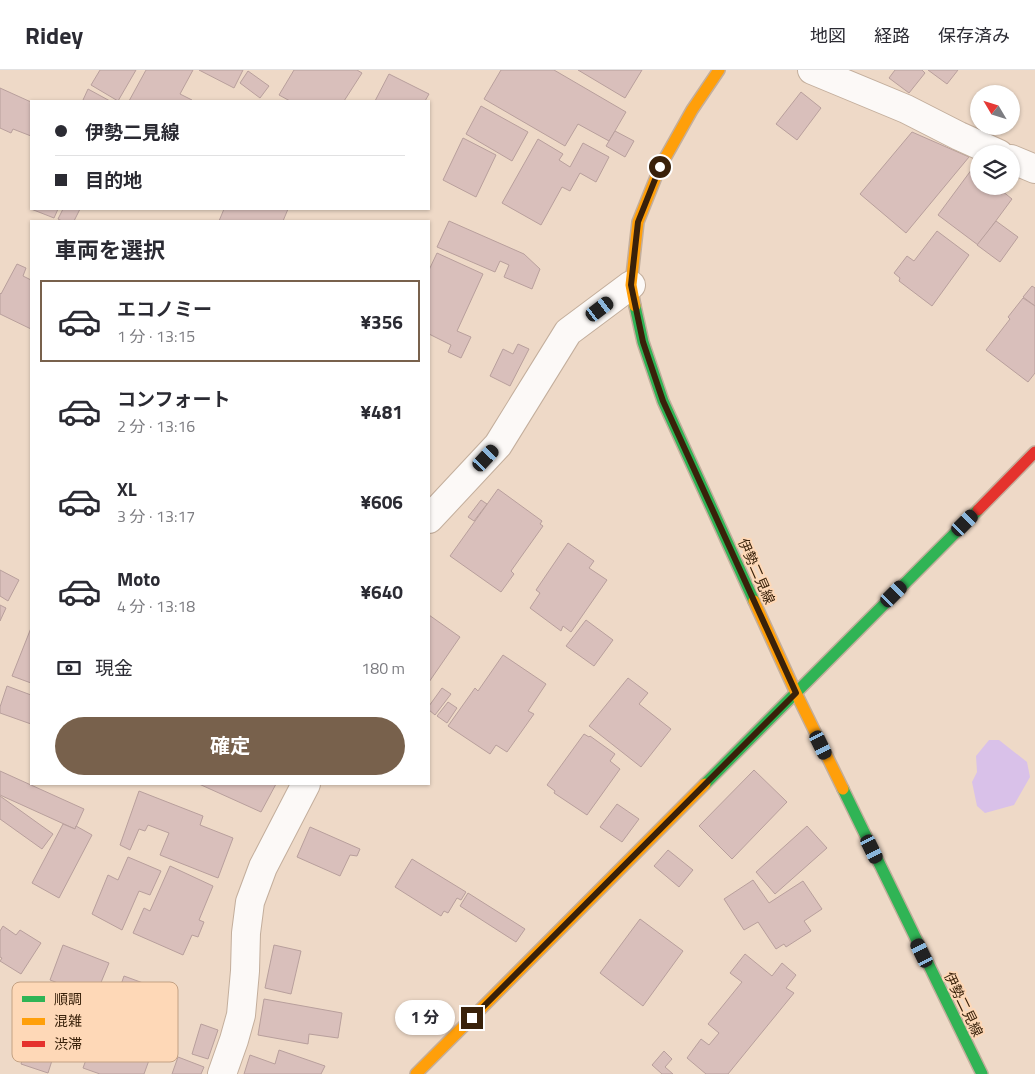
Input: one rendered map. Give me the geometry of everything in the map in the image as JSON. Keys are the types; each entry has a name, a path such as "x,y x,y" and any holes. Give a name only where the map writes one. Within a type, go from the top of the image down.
{"main road":[{"name":"伊勢二見線","path":"719,70 692,110 660,167 638,222 631,285 643,342 663,401 796,693 982,1074"},
{"path":"416,1074 1035,452"}],"street":[{"path":"812,70 906,109 979,145"},
{"path":"1020,163 1035,169"},
{"path":"430,519 498,445 568,332 631,285"},
{"path":"222,1074 241,1014 246,933 250,902 263,867 305,785"}],"shaded area":[{"path":"989,740 999,740 1027,762 1030,777 1014,805 985,813 977,806 972,782 977,772 976,756"}],"building":[{"path":"100,70 136,70 119,100 91,85"},
{"path":"146,70 193,70 180,94 192,100 130,100"},
{"path":"199,70 243,70 234,88"},
{"path":"294,70 357,70 362,73 345,100 288,100 279,95"},
{"path":"501,70 554,70 626,112 609,141 578,124 565,146 484,99"},
{"path":"578,70 642,70 625,98"},
{"path":"895,70 922,70 925,73 909,93 889,78"},
{"path":"928,70 958,70 947,84"},
{"path":"248,71 269,86 260,98 240,83"},
{"path":"389,74 429,94 426,100 376,100"},
{"path":"0,88 30,102 30,136 13,129 11,133 0,128"},
{"path":"88,89 108,100 83,100"},
{"path":"801,92 821,108 797,140 776,124"},
{"path":"481,106 528,132 512,161 466,134"},
{"path":"615,131 634,141 625,157 606,146"},
{"path":"912,132 969,157 906,233 860,194"},
{"path":"463,138 496,155 476,197 443,180"},
{"path":"538,139 563,154 559,160 570,167 583,143 609,157 596,182 580,173 570,191 562,187 541,225 502,203"},
{"path":"970,172 970,195 1007,195 1012,199 978,245 938,215"},
{"path":"34,210 58,210 54,218"},
{"path":"62,210 80,210 74,220 58,219"},
{"path":"224,210 288,210 283,220 219,220"},
{"path":"449,221 524,254 540,269 532,289 504,277 509,265 500,261 495,272 437,247"},
{"path":"996,221 1018,237 1000,262 977,245"},
{"path":"937,231 969,255 932,306 899,281 900,278 894,273 907,256 914,261"},
{"path":"437,253 483,274 457,331 471,337 461,358 448,352 451,345 430,334 430,268"},
{"path":"17,264 26,268 23,276 30,280 30,329 0,314 1,294"},
{"path":"1032,286 1035,288 1035,306 1023,297"},
{"path":"1023,298 1035,306 1035,373 1028,382 986,350 1010,319 1008,317"},
{"path":"518,344 529,349 510,386 490,376 503,349 513,354"},
{"path":"498,489 542,521 540,524 543,526 511,571 514,574 501,592 450,556"},
{"path":"481,500 487,504 474,521 468,517"},
{"path":"568,543 594,561 589,568 607,580 571,632 563,626 561,631 530,608 540,593 536,590"},
{"path":"0,570 19,580 8,601 0,596"},
{"path":"0,605 6,608 0,621"},
{"path":"430,616 460,637 430,681"},
{"path":"586,620 613,640 594,666 566,646"},
{"path":"30,631 30,683 12,676"},
{"path":"503,655 546,684 528,711 534,714 507,752 496,745 490,754 448,726 475,688 478,691"},
{"path":"628,678 648,693 639,704 671,729 641,767 589,726"},
{"path":"7,686 30,695 30,724 0,713 0,707"},
{"path":"442,688 451,694 435,715 430,711 430,705"},
{"path":"448,702 457,708 447,723 437,716"},
{"path":"584,734 590,736 615,754 610,761 620,769 587,815 554,793 555,791 547,785"},
{"path":"754,770 787,802 732,859 699,826"},
{"path":"0,771 84,809 75,829 0,795"},
{"path":"201,785 275,785 261,812"},
{"path":"139,791 203,816 200,825 233,838 218,878 160,855 169,833 148,825 145,831 139,829 130,850 120,845"},
{"path":"0,796 53,834 42,849 0,819"},
{"path":"617,804 639,819 622,842 600,827"},
{"path":"63,824 75,829 76,826 92,835 59,898 32,883"},
{"path":"807,826 827,848 775,894 756,872"},
{"path":"310,827 360,849 357,856 350,855 340,876 297,857"},
{"path":"668,850 693,870 679,887 654,866"},
{"path":"128,857 161,871 150,895 139,891 122,930 92,914 108,875 118,880"},
{"path":"412,859 466,892 461,900 457,898 448,913 444,911 441,916 395,887"},
{"path":"170,866 213,886 199,920 204,922 198,937 192,935 183,955 133,933 144,908 150,911"},
{"path":"753,880 769,903 803,881 822,909 804,921 811,931 786,947 784,944 776,949 758,922 744,930 724,899"},
{"path":"468,893 525,929 516,942 460,906"},
{"path":"640,919 683,951 643,1006 600,973"},
{"path":"3,926 16,935 20,930 41,943 21,974 0,961 2,958 0,957 0,931"},
{"path":"63,945 109,963 101,982 55,982 50,980"},
{"path":"274,945 301,951 291,994 265,988"},
{"path":"745,954 772,976 782,963 796,975 786,988 794,993 728,1074 706,1074 687,1058 701,1039 709,1045 719,1033 708,1024 742,982 730,973"},
{"path":"124,976 140,982 122,982"},
{"path":"264,999 342,1013 338,1038 309,1034 308,1044 258,1035"},
{"path":"201,1024 218,1030 208,1059 192,1054"},
{"path":"279,1050 325,1066 321,1074 244,1074 250,1055 275,1064"},
{"path":"664,1051 672,1059 665,1067 673,1074 662,1074 652,1065"},
{"path":"178,1057 204,1067 201,1074 172,1074 176,1062 178,1062"},
{"path":"22,1062 52,1062 48,1073 21,1064"},
{"path":"85,1062 148,1062 144,1074 100,1074 83,1068"}],"traffic: fast":[{"path":"635,306 643,342 663,401 754,601"},
{"path":"705,784 978,510"},
{"path":"843,789 982,1074"}],"traffic: slow":[{"path":"635,306 631,285 638,222 660,167 692,110 719,70"},
{"path":"754,601 843,789"},
{"path":"416,1074 705,784"}],"traffic: jam":[{"path":"978,510 1035,452"}],"route":[{"path":"472,1018 796,693 663,401 643,342 631,285 638,222 660,167"}]}
